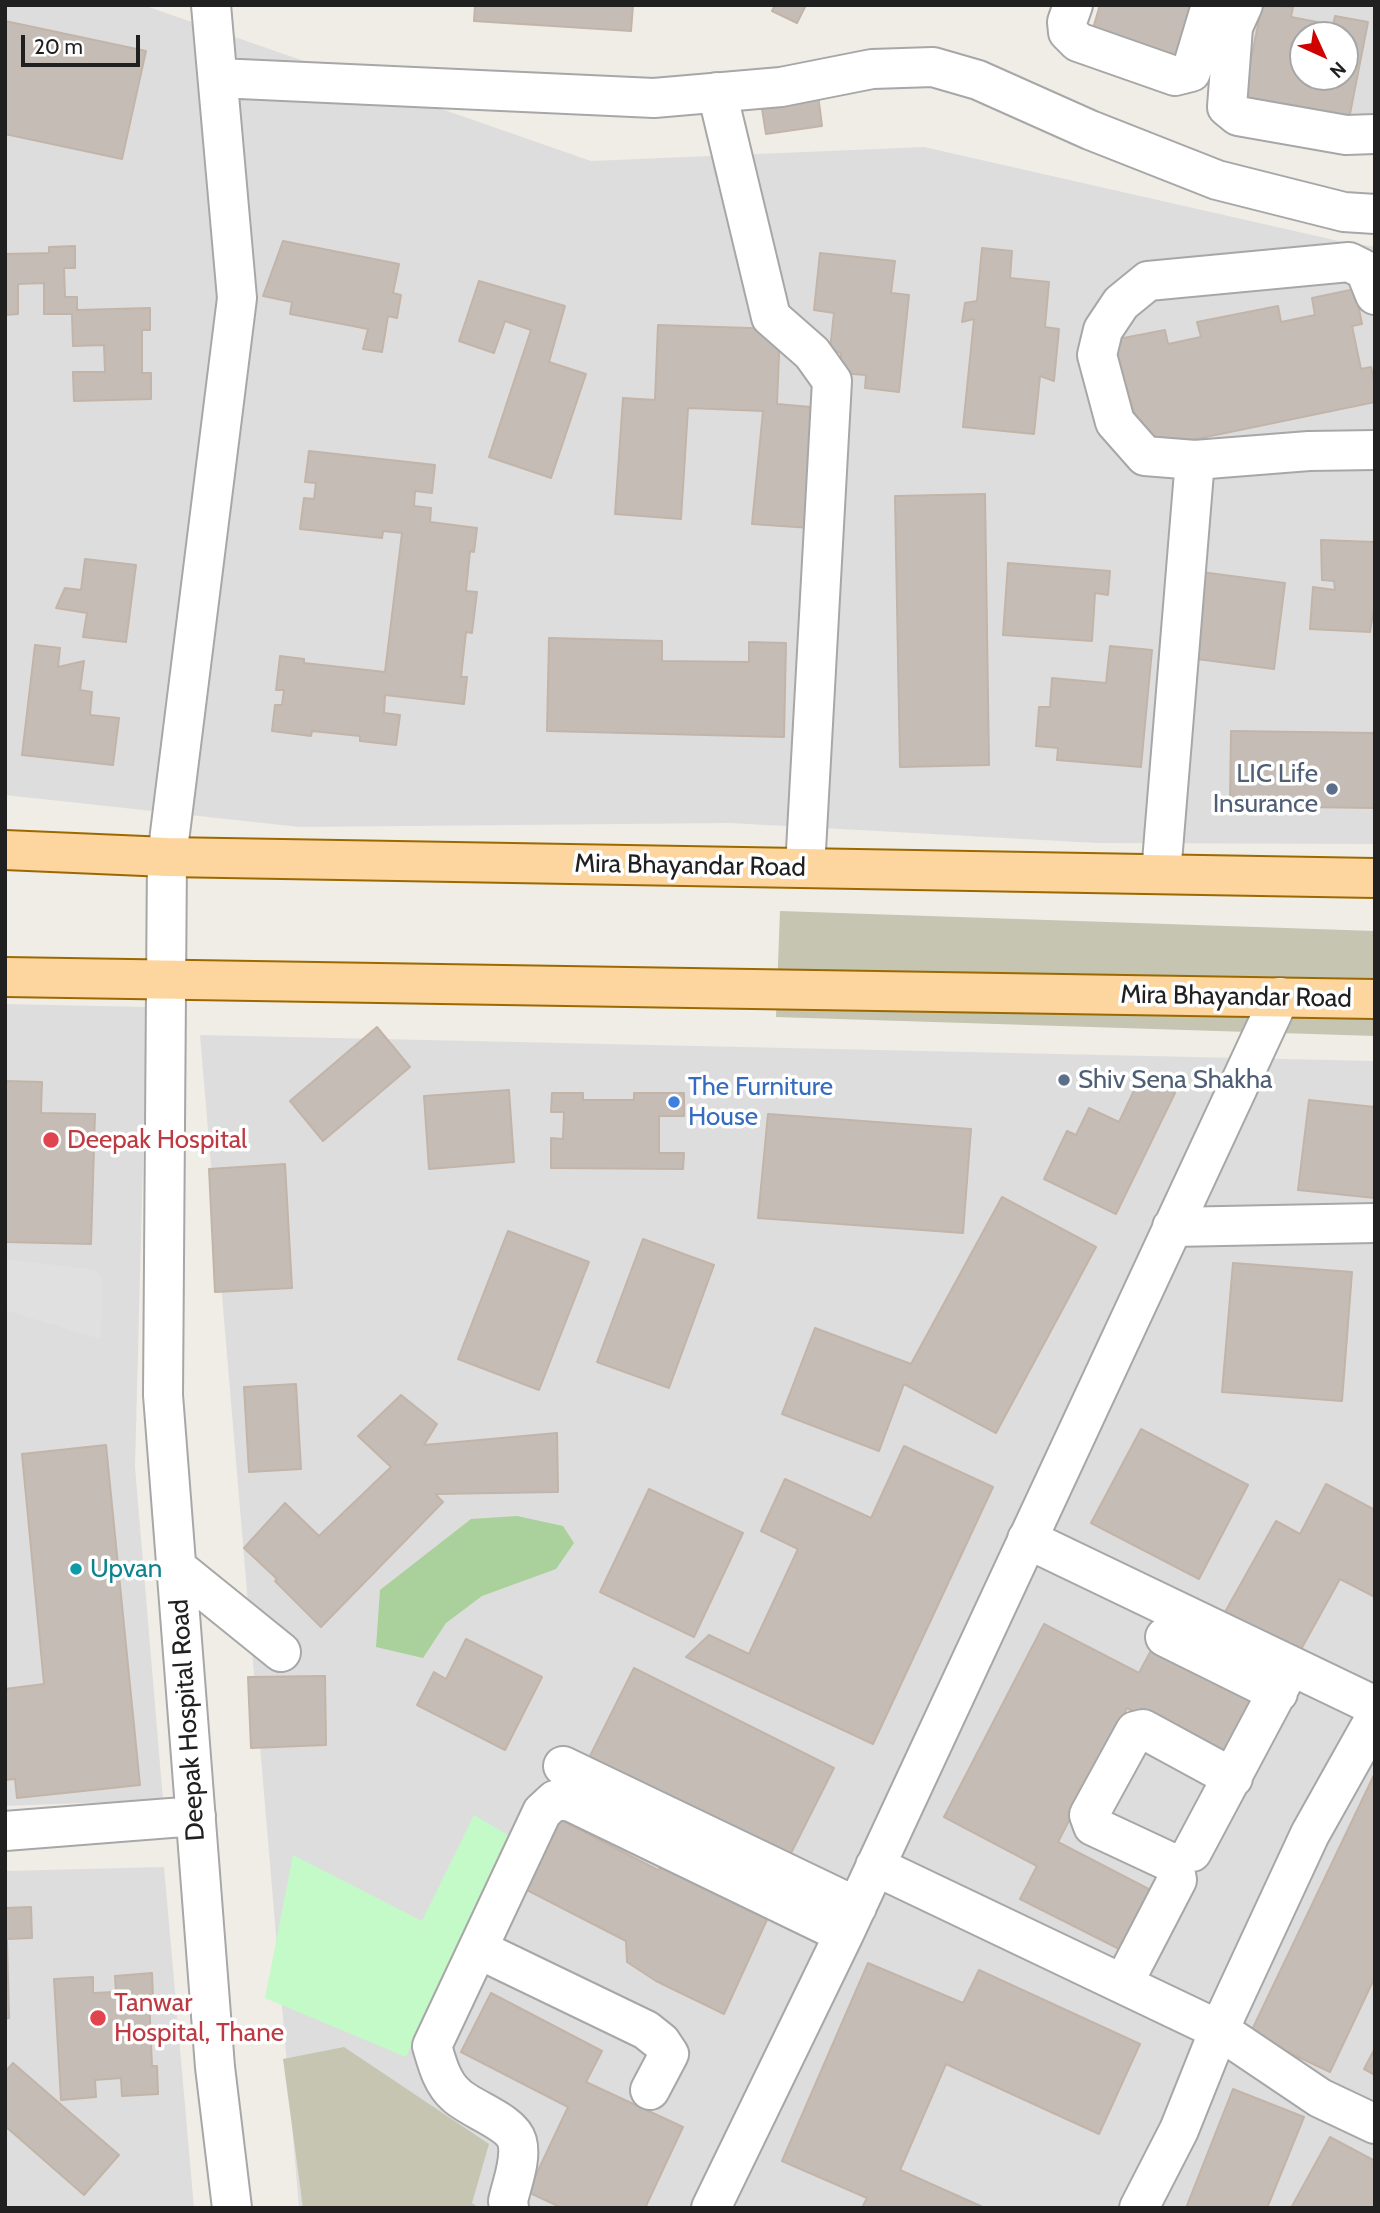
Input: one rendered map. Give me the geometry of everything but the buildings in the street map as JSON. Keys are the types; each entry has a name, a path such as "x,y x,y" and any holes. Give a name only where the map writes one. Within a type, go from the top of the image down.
{"main road":[{"name":"Mira Bhayandar Road","path":"5,850 167,857 1375,878"},
{"name":"Mira Bhayandar Road","path":"5,977 1375,999"}],"street":[{"name":"Deepak Hospital Road","path":"211,5 237,298 167,857 163,1395 215,2067 232,2208"},
{"path":"1073,5 1067,22 1068,32 1078,42 1175,76 1191,72 1211,5"},
{"path":"1243,5 1233,27 1227,107 1238,116 1346,135 1375,134"},
{"path":"218,78 654,98 780,87 872,69 933,67 978,79 1090,130 1217,180 1344,212 1375,214"},
{"path":"718,92 771,317 813,353 832,381 805,869"},
{"path":"1375,295 1365,270 1349,262 1148,281 1121,303 1104,330 1097,355 1115,422 1144,456 1195,460 1309,451 1375,450"},
{"path":"1161,874 1195,460"},
{"path":"725,2203 875,1866 1280,997"},
{"path":"1172,1227 1375,1223"},
{"path":"1027,1539 1284,1679"},
{"path":"176,1567 281,1652"},
{"path":"1165,1637 1284,1679 1375,1706"},
{"path":"1192,1852 1284,1679"},
{"path":"1139,2208 1179,2130 1219,2030 1310,1834 1375,1718"},
{"path":"1129,1974 1177,1880 1175,1869 1168,1861 1093,1826 1089,1815 1135,1731 1143,1729 1233,1777"},
{"path":"563,1766 851,1921"},
{"path":"509,2208 508,2200 518,2153 517,2138 504,2125 455,2095 440,2072 432,2046 542,1812 555,1800 571,1802 851,1921"},
{"path":"5,1831 196,1816"},
{"path":"875,1866 1129,1974"},
{"path":"957,1875 1129,1974 1320,2098 1375,2124"},
{"path":"478,1949 646,2030 662,2042 669,2054 650,2090"}],"shaded area":[{"path":"5,5 143,5 591,161 924,147 1375,247 1375,844 1097,843 730,823 300,827 5,795"},
{"path":"1229,5 1375,5 1375,133 1225,100"},
{"path":"780,911 1375,931 1375,1036 776,1017"},
{"path":"5,1004 147,1007 135,1467 163,1800 5,1806"},
{"path":"200,1035 1375,1061 1375,2208 299,2208"},
{"path":"5,1259 97,1270 102,1280 101,1339 5,1310"},
{"path":"164,1867 194,2208 5,2208 5,1871"},
{"path":"344,2047 489,2144 472,2203 479,2208 303,2208 283,2059"}],"green space":[{"path":"517,1516 563,1526 574,1543 556,1569 482,1596 446,1623 423,1658 376,1647 380,1590 471,1519"},
{"path":"474,1815 508,1835 406,2057 265,1998 293,1855 422,1921"}],"place":[{"name":"LIC Life Insurance","path":"1332,789"},
{"name":"Shiv Sena Shakha","path":"1064,1080"},
{"name":"The Furniture House","path":"674,1102"},
{"name":"Deepak Hospital","path":"51,1140"},
{"name":"Upvan","path":"76,1569"},
{"name":"Tanwar Hospital, Thane","path":"98,2018"}]}
